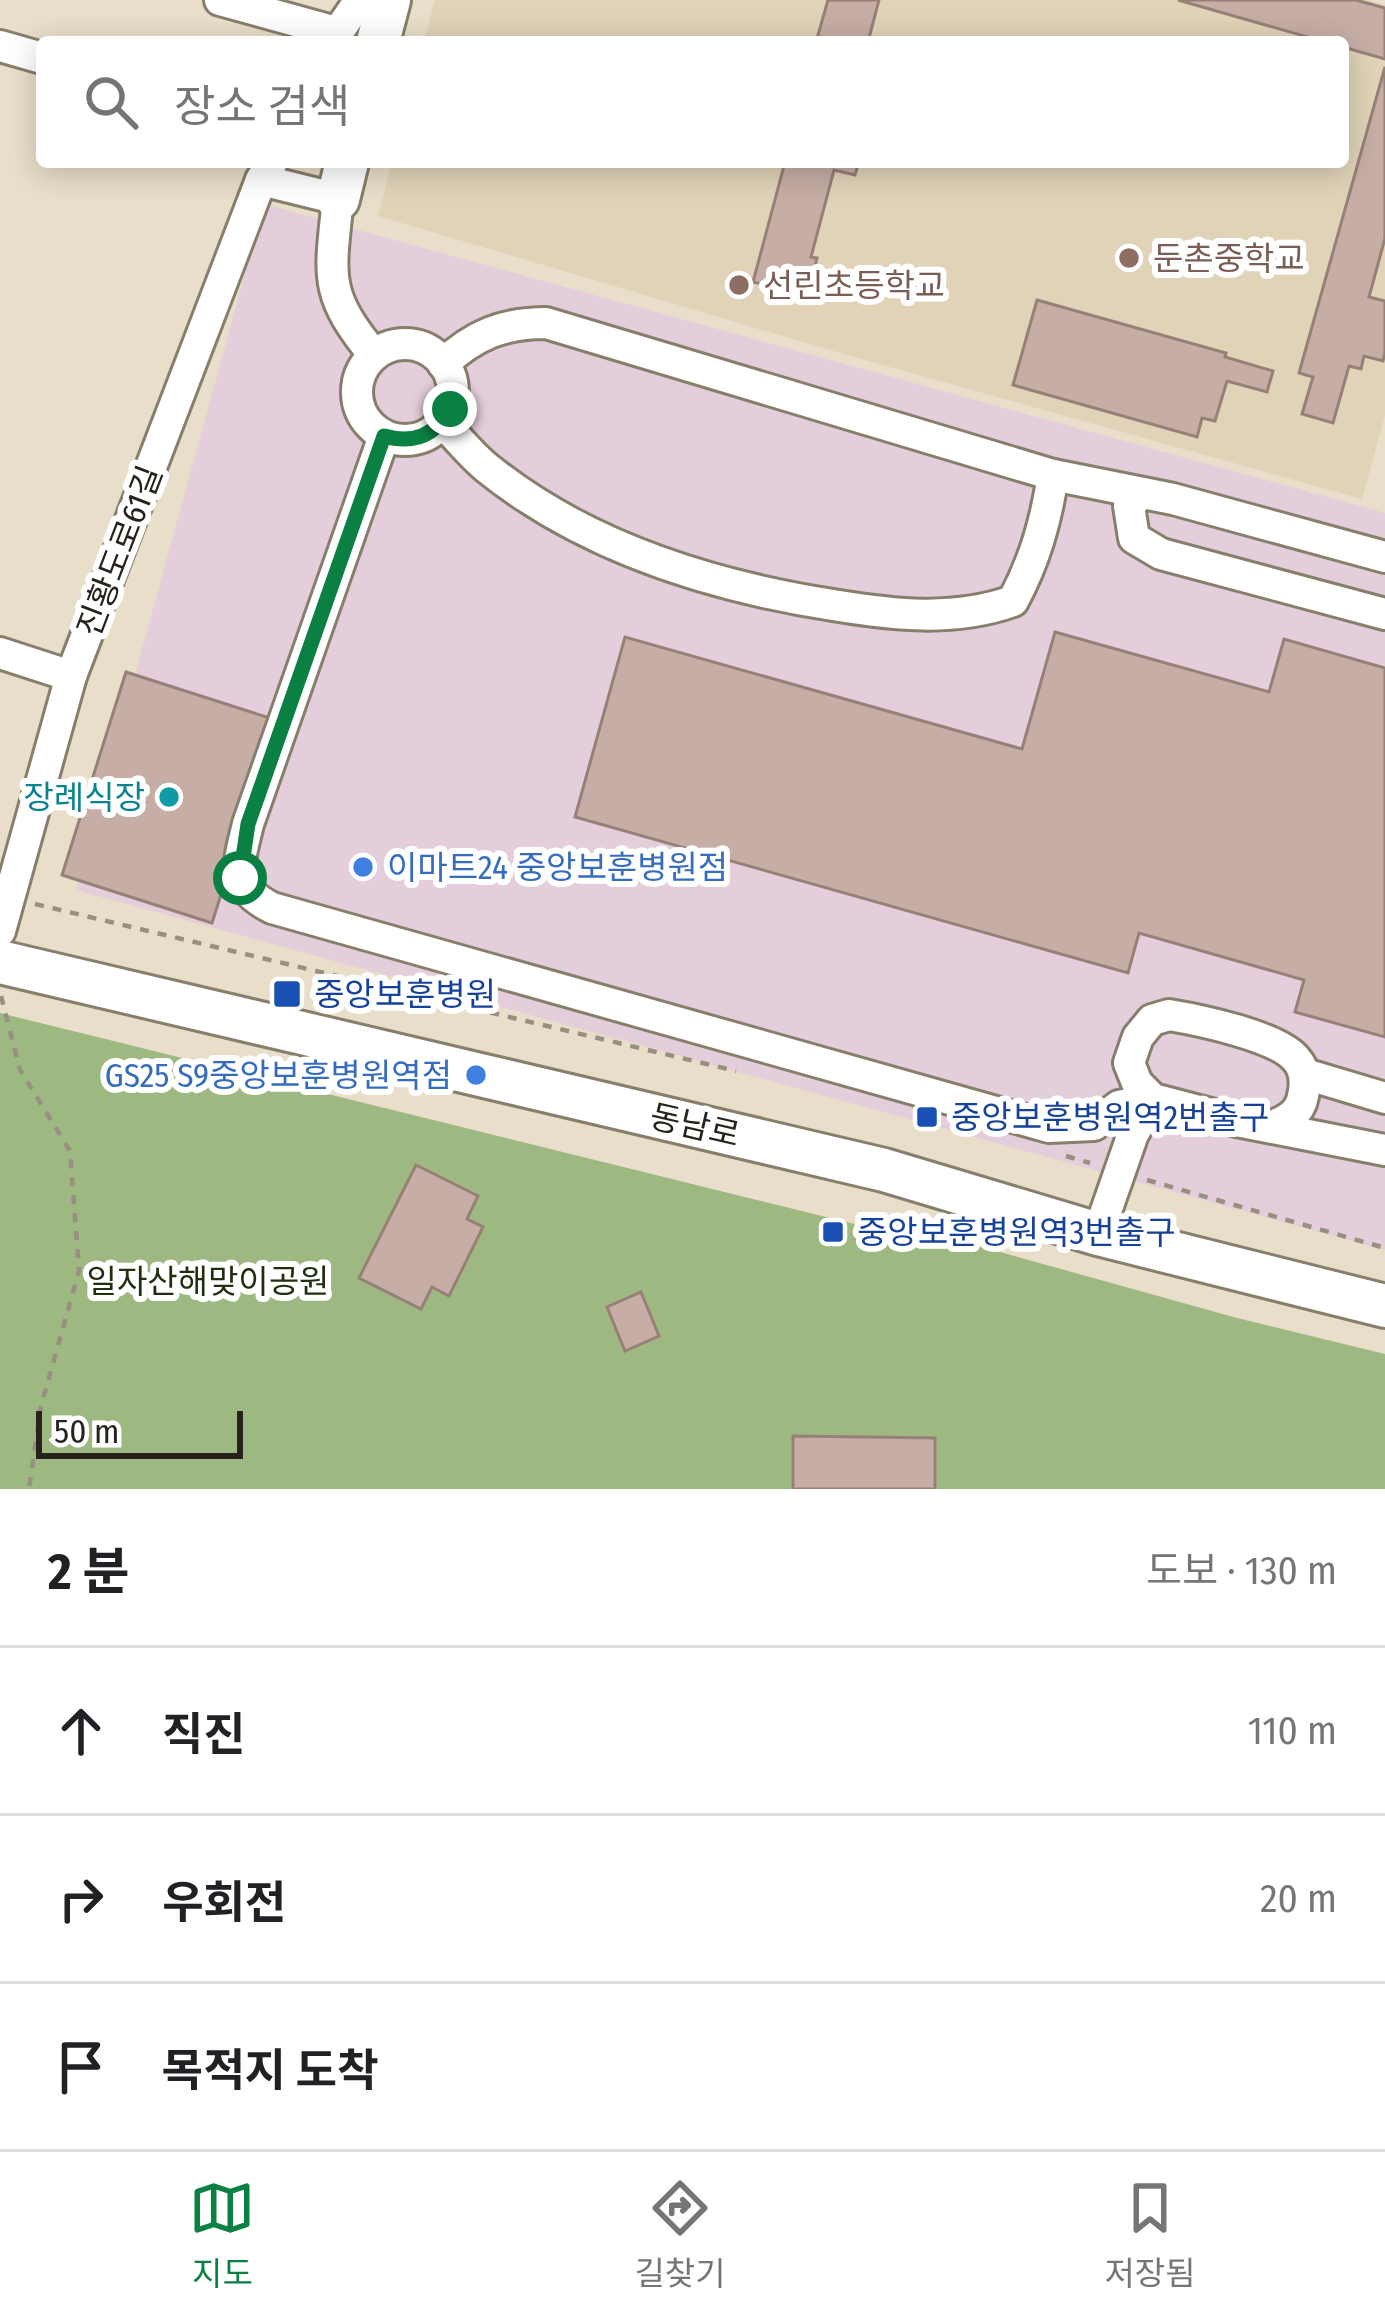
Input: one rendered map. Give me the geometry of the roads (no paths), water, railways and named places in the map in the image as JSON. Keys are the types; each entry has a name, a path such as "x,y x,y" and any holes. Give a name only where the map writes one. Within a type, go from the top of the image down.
{"main road":[{"path":"380,36 389,0"},
{"name":"동남로","path":"0,962 884,1170 1098,1234 1385,1306"}],"street":[{"path":"220,0 330,36"},
{"path":"334,36 360,0"},
{"path":"0,46 36,56"},
{"name":"진황도로61길","path":"0,931 71,676 267,171 342,181"},
{"path":"342,181 332,257 334,296 374,355"},
{"path":"443,364 492,329 546,323 1053,475 1174,499 1385,557"},
{"path":"418,346 443,364 452,393 442,422 415,439 384,436 370,426 357,398 364,366 374,355 388,347 418,346"},
{"path":"442,422 486,467 557,514 620,546 683,571 766,595 887,614 938,615 1013,601 1032,566 1053,475"},
{"path":"384,436 248,824 239,861 240,878 249,896 295,914 1049,1127 1094,1125 1119,1106 1153,1099 1385,1150"},
{"path":"1141,494 1129,506 1134,538 1161,554 1385,614"},
{"path":"0,653 71,676"},
{"path":"1153,1099 1137,1083 1129,1063 1138,1037 1152,1020 1168,1016 1278,1045 1296,1059 1305,1074 1303,1099 1297,1113 1270,1127"},
{"path":"1305,1074 1385,1097"},
{"path":"1098,1234 1133,1134 1153,1099"}],"place":[{"name":"둔촌중학교","path":"1129,258"},
{"name":"선린초등학교","path":"739,285"},
{"name":"장례식장","path":"169,797"},
{"name":"이마트24 중앙보훈병원점","path":"363,867"},
{"name":"중앙보훈병원","path":"287,994"},
{"name":"GS25 S9중앙보훈병원역점","path":"476,1075"},
{"name":"중앙보훈병원역2번출구","path":"927,1117"},
{"name":"중앙보훈병원역3번출구","path":"833,1232"}],"park label":[{"name":"일자산해맞이공원","path":"208,1281"}]}
